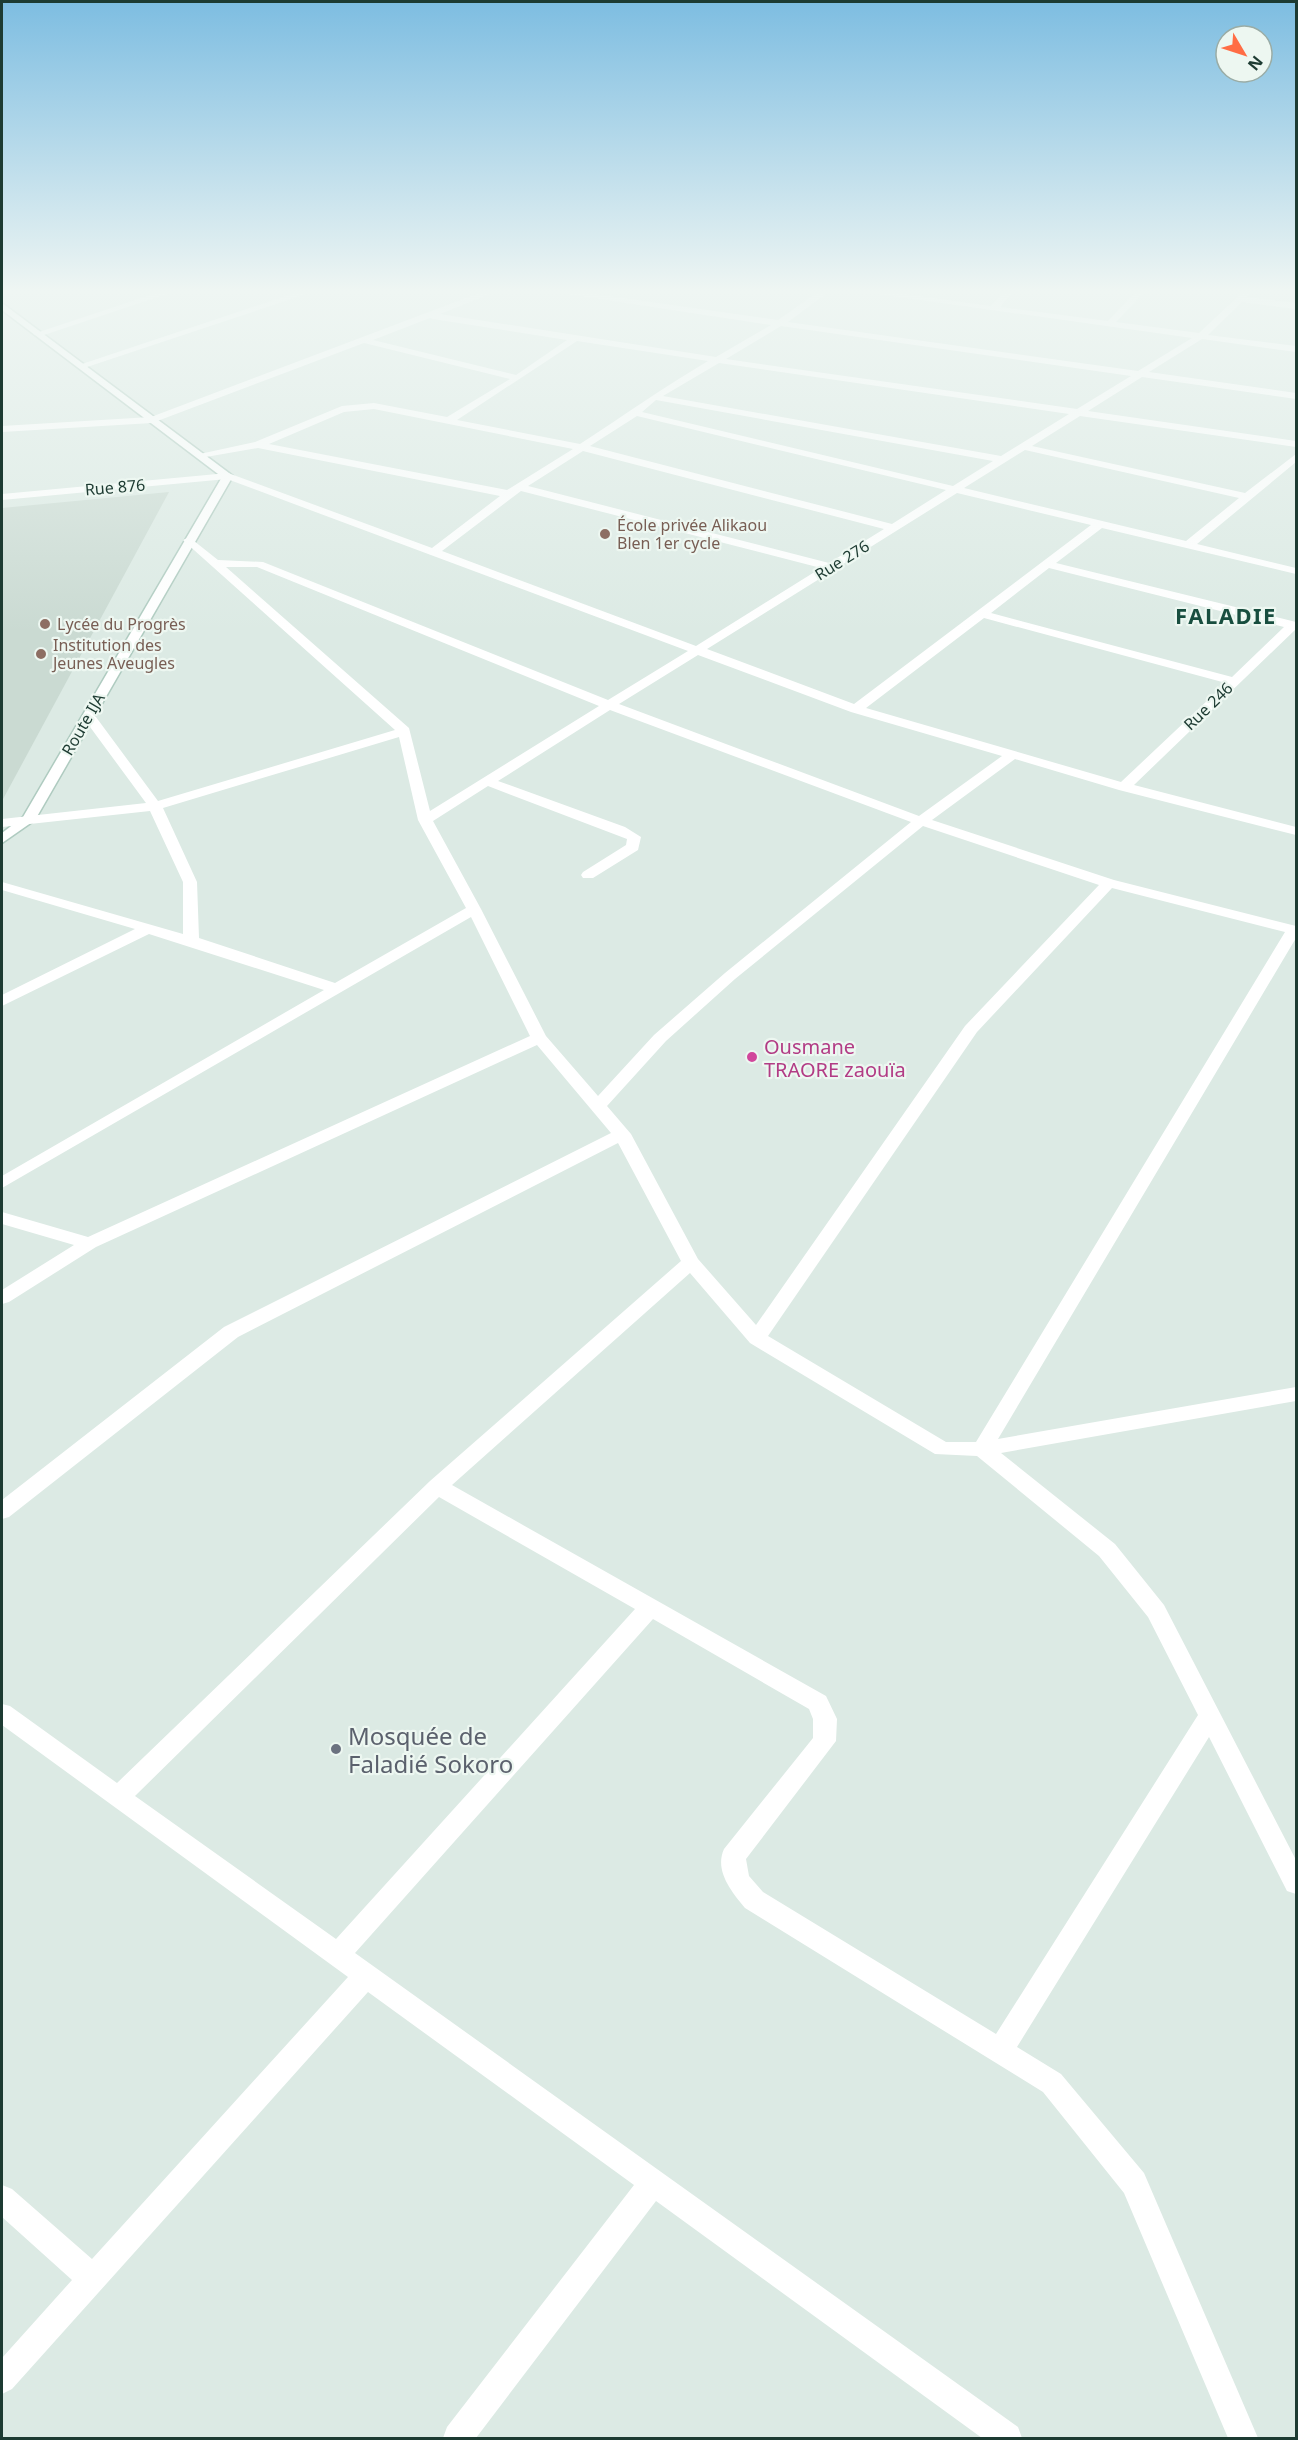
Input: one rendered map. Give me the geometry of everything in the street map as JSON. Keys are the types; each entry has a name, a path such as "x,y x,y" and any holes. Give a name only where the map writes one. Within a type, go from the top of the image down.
{"street":[{"path":"131,404 228,476 856,709 1124,787 1296,831"},
{"path":"2,429 152,420 194,404"},
{"path":"448,421 476,404"},
{"path":"434,552 509,494 522,488 645,404"},
{"path":"692,404 1003,460"},
{"path":"1017,404 1296,444"},
{"name":"Rue 276","path":"425,820 1095,404"},
{"path":"200,455 258,445 342,409 374,406 580,447 895,528"},
{"path":"635,412 1296,571"},
{"path":"759,442 793,422"},
{"path":"258,445 509,494"},
{"path":"1025,447 1248,497"},
{"path":"1189,545 1296,457"},
{"name":"Rue 876","path":"2,497 228,476"},
{"name":"Route IJA","path":"2,839 28,820 228,476"},
{"path":"522,488 830,567"},
{"path":"856,709 1100,524"},
{"path":"189,540 404,731 425,820 474,909 539,1038 622,1134 691,1263 757,1338 942,1449 982,1449 1296,1394"},
{"path":"216,563 260,564 609,705 921,821 1109,883 1295,930 982,1449"},
{"path":"1048,564 1295,626"},
{"path":"982,614 1234,681"},
{"name":"Rue 246","path":"1124,787 1295,626"},
{"path":"88,717 155,806 190,882 191,941"},
{"path":"2,823 155,806 404,731"},
{"path":"599,1105 660,1038 730,976 921,821 1012,754"},
{"path":"486,782 634,837 633,847 588,875"},
{"path":"757,1338 970,1029 1109,883"},
{"path":"2,885 149,928 335,988"},
{"path":"2,1184 474,909"},
{"path":"2,1001 149,928"},
{"path":"2,1298 90,1243 539,1038"},
{"path":"2,1511 231,1332 622,1134"},
{"path":"2,1218 90,1243"},
{"path":"118,1797 437,1486 691,1263"},
{"path":"982,1449 1107,1550 1156,1611 1296,1883"},
{"path":"437,1486 818,1703 825,1719 824,1741 733,1857 737,1880 754,1900 1052,2083 1134,2183 1243,2439"},
{"path":"337,1956 650,1608"},
{"path":"2,1713 1007,2439"},
{"path":"1001,2050 1210,1716"},
{"path":"2,2379 366,1976"},
{"path":"458,2439 653,2183"},
{"path":"2,2199 92,2278"}],"shaded area":[{"name":"Institution des Jeunes Aveugles","path":"169,492 2,801 2,508"}],"place":[{"name":"École privée Alikaou Blen 1er cycle","path":"605,534"},
{"name":"Lycée du Progrès","path":"45,624"},
{"name":"Institution des Jeunes Aveugles","path":"41,654"},
{"name":"Ousmane TRAORE zaouïa","path":"752,1057"},
{"name":"Mosquée de Faladié Sokoro","path":"336,1749"}],"district":[{"name":"FALADIE","path":"1226,615"}]}
